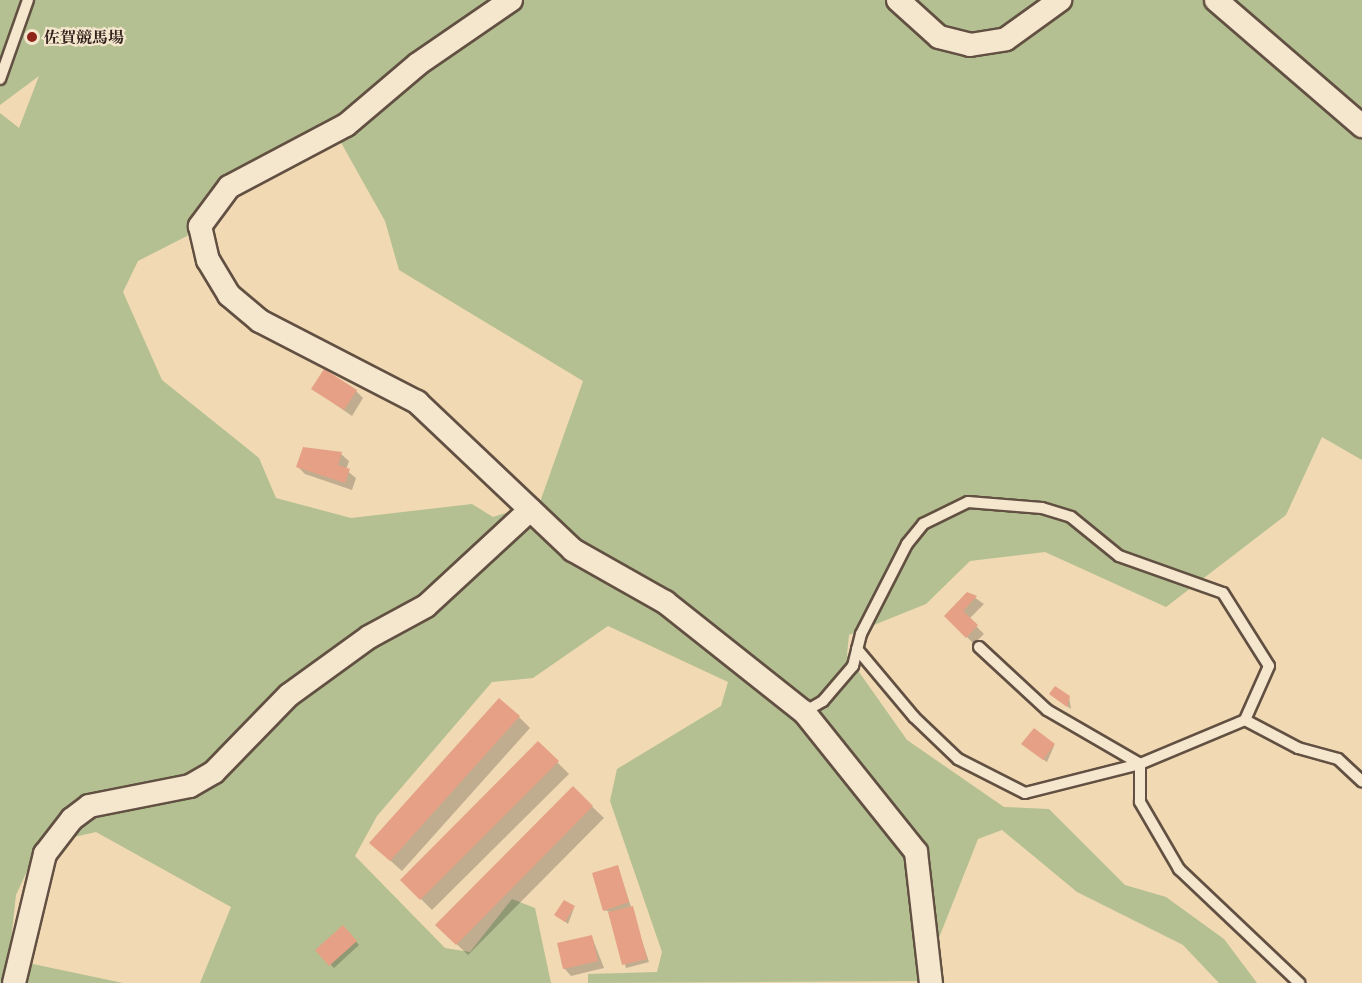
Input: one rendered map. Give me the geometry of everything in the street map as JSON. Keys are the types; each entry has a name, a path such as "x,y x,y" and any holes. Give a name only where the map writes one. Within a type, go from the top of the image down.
{"street":[{"path":"511,0 418,64 346,125 229,187 201,226 208,260 229,295 260,321 417,402 573,550 665,602 804,712 916,852 932,983"},
{"path":"898,0 939,37 970,45 1006,39 1060,0"},
{"path":"1216,0 1362,126"},
{"path":"14,983 45,854 72,819 90,806 190,786 214,772 289,695 369,637 426,606 530,510"}],"lane":[{"path":"0,79 28,0"},
{"path":"804,712 823,701 853,666 857,649 884,581 923,524 968,502 1042,508 1071,518 1119,556 1223,593 1269,666 1245,720"},
{"path":"979,647 1047,710 1140,764"},
{"path":"857,649 914,717 958,759 1025,792 1140,764 1206,732 1245,720 1298,748 1338,759 1362,781"},
{"path":"1140,764 1140,802 1179,869 1299,983"}],"green space":[{"path":"0,0 1362,0 1362,460 1322,437 1286,515 1166,607 1045,552 970,561 926,604 849,635 847,655 907,740 1004,807 1049,809 1125,885 1166,897 1224,939 1257,983 1219,983 1183,945 1077,892 1002,830 978,839 922,981 588,983 588,974 657,972 662,952 610,801 617,769 721,706 728,682 608,626 533,678 492,682 377,816 355,856 445,948 470,952 512,899 535,908 551,983 200,983 231,907 96,832 39,845 16,895 9,959 123,983 0,983 0,113 19,128 39,76 0,105","holes":["330,123 385,221 399,270 583,381 540,502 493,517 472,504 351,518 276,498 259,458 162,380 123,292 138,261 187,236 208,192"]}],"building":[{"path":"324,369 357,390 344,410 311,389"},
{"path":"303,447 342,452 338,465 350,469 345,483 296,467"},
{"path":"967,592 977,596 963,611 978,625 966,638 944,616"},
{"path":"1055,686 1070,696 1067,707 1049,694"},
{"path":"499,698 520,716 390,861 369,843"},
{"path":"1034,728 1055,744 1043,760 1021,744"},
{"path":"538,741 559,761 420,900 400,880"},
{"path":"573,786 593,806 456,945 435,925"},
{"path":"618,865 629,902 603,911 592,873"},
{"path":"564,900 575,906 565,922 554,915"},
{"path":"633,906 647,959 622,965 608,912"},
{"path":"343,925 357,941 329,966 315,950"},
{"path":"592,935 598,961 563,969 557,943"}],"place":[{"name":"佐賀競馬場","path":"32,37"}]}
